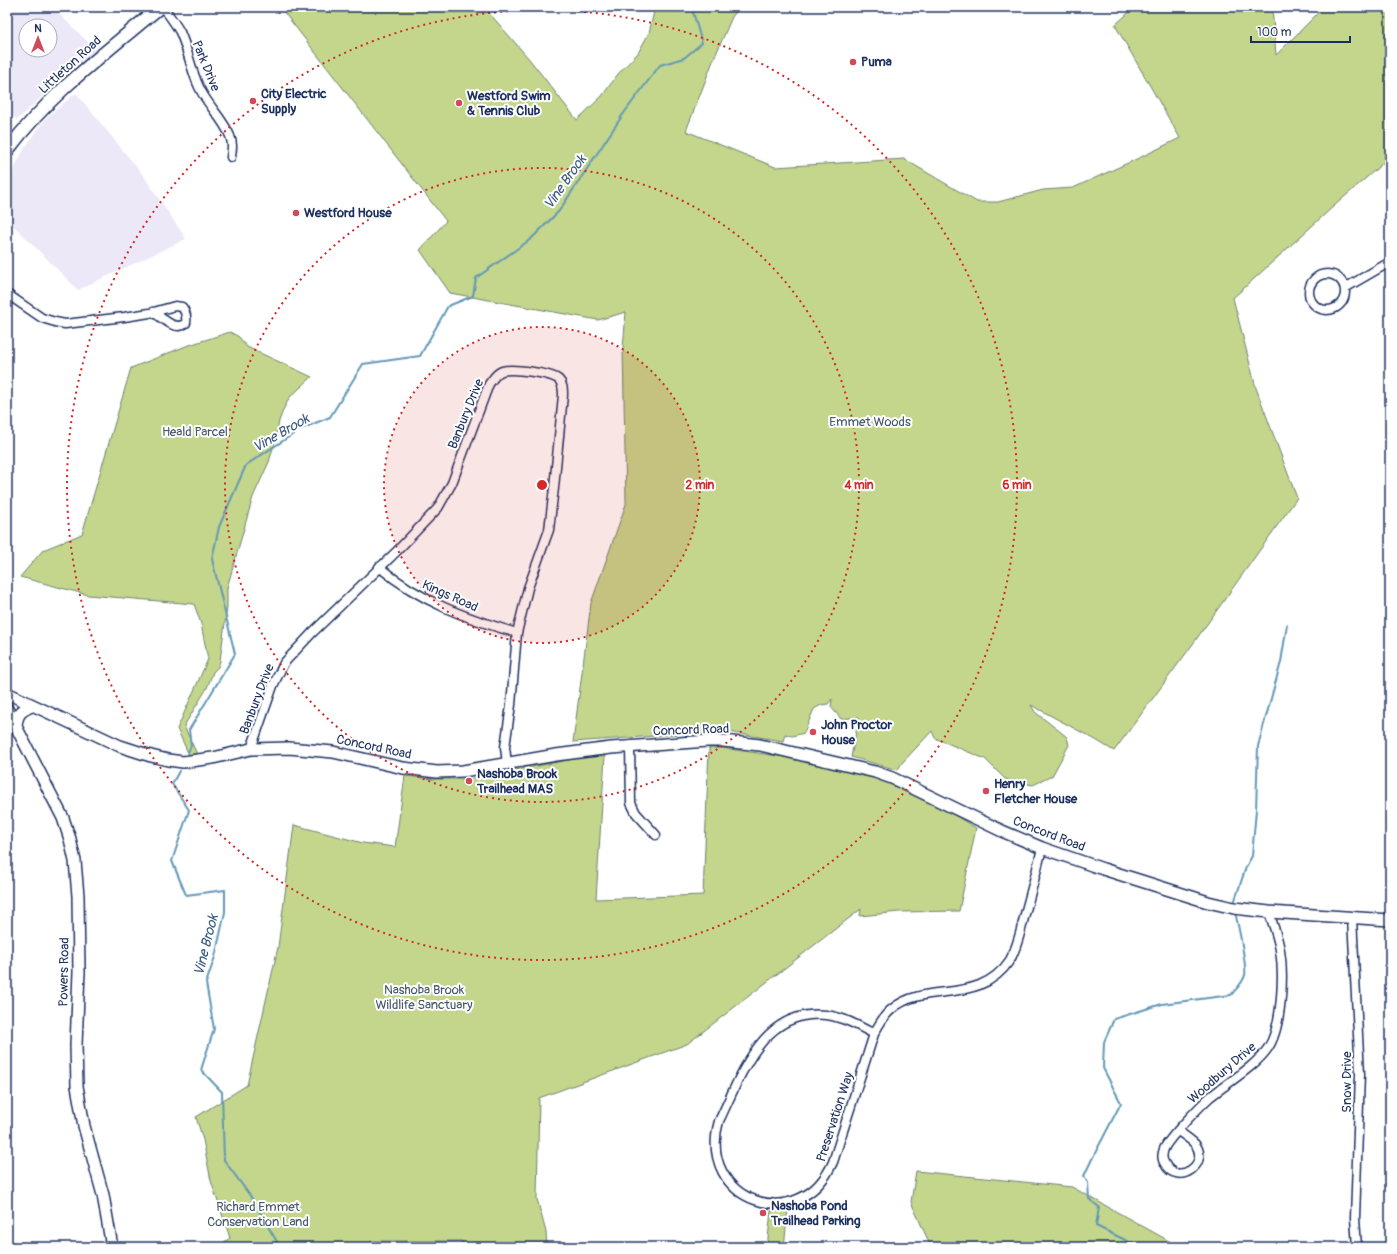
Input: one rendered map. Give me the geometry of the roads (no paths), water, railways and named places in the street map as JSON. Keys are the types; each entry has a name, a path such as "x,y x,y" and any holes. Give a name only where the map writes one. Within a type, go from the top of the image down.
{"main road":[{"name":"Littleton Road","path":"7,151 44,108 67,85 160,7"},
{"name":"Concord Road","path":"7,693 120,746 168,760 193,761 251,749 310,749 333,752 403,768 437,772 463,771 556,755 630,747 723,741 760,745 852,766 892,778 1002,831 1042,848 1208,902 1234,908 1269,912 1390,920"},
{"path":"16,726 16,718 20,712 32,706"},
{"name":"Powers Road","path":"7,709 62,817 70,839 75,861 78,903 79,972 76,1045 77,1086 84,1126 103,1195 112,1247"}],"street":[{"name":"Park Drive","path":"163,7 173,20 180,34 204,97 224,124 229,134 233,144 231,157"},
{"path":"1345,288 1390,262"},
{"path":"1324,273 1337,276 1345,288 1342,303 1332,309 1320,309 1311,301 1309,296 1309,290 1314,279 1318,275 1324,273"},
{"path":"7,294 42,318 66,324 153,312"},
{"name":"Banbury Drive","path":"251,749 273,686 284,663 312,633 438,508 452,483 489,384 495,376 501,372 519,370 552,376 559,380 562,385 563,395 549,530 528,588 517,634 511,705 505,747 507,764"},
{"name":"Kings Road","path":"380,567 407,588 436,604 479,622 517,634"},
{"path":"630,747 631,803 636,813 656,836"},
{"name":"Preservation Way","path":"874,1034 836,1018 815,1015 794,1018 768,1035 761,1042 749,1060 719,1121 716,1132 715,1142 718,1163 729,1182 736,1190 755,1200 766,1203 787,1203 807,1195 823,1181 833,1162 874,1034 886,1014 903,1001 916,997 977,986 986,982 1003,968 1010,960 1017,943 1042,848"},
{"name":"Woodbury Drive","path":"1178,1131 1195,1145 1199,1155 1196,1165 1188,1172 1183,1174 1173,1172 1165,1165 1163,1160 1164,1149 1178,1131 1208,1099 1260,1058 1268,1048 1273,1038 1278,1019 1282,966 1276,932 1269,912"},
{"name":"Snow Drive","path":"1352,918 1360,1074 1355,1218 1357,1247"}],"waterway":[{"name":"Vine Brook","path":"188,752 191,746 189,730 235,654 212,559 219,527 246,465 301,429 330,417 363,364 420,356 448,306 473,296 476,278 531,239 559,211 624,113 660,65 684,58 702,43 693,12 695,7"},
{"path":"1234,903 1246,867 1252,856 1256,810 1258,746 1281,662 1287,625"},
{"name":"Vine Brook","path":"179,771 172,784 189,810 172,861 186,895 225,890 225,912 215,957 206,983 214,1029 201,1070 222,1092 224,1160 251,1197 280,1247"},
{"path":"1140,1247 1096,1226 1099,1207 1089,1199 1088,1183 1084,1176 1121,1103 1103,1068 1104,1042 1114,1019 1162,1004 1231,995 1243,981 1245,975 1245,963 1235,913"}],"place":[{"name":"Puma","path":"853,62"},
{"name":"City Electric Supply","path":"253,101"},
{"name":"Westford Swim & Tennis Club","path":"459,103"},
{"name":"Westford House","path":"296,213"},
{"name":"John Proctor House","path":"813,732"},
{"name":"Nashoba Brook Trailhead MAS","path":"469,781"},
{"name":"Henry Fletcher House","path":"986,791"},
{"name":"Nashoba Pond Trailhead Parking","path":"763,1213"}],"park label":[{"name":"Emmet Woods","path":"870,422"},
{"name":"Heald Parcel","path":"195,432"},
{"name":"Nashoba Brook Wildlife Sanctuary","path":"424,998"},
{"name":"Richard Emmet Conservation Land","path":"258,1214"}]}
